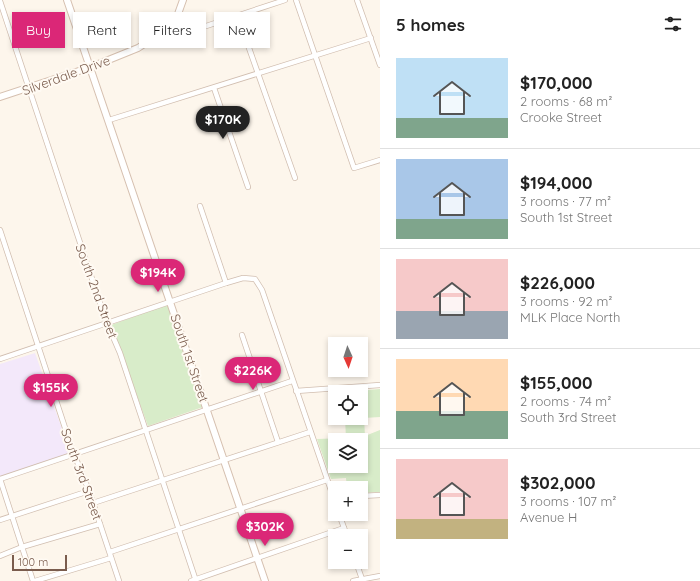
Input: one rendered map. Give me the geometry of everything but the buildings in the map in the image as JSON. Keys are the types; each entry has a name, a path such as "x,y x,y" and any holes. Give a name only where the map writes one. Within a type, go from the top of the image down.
{"street":[{"name":"South 1st Street","path":"67,0 265,581"},
{"name":"Silverdale Drive","path":"179,12 183,0"},
{"path":"252,12 285,0"},
{"path":"296,0 354,168 380,160"},
{"path":"357,0 380,64"},
{"name":"South 2nd Street","path":"0,1 108,323 120,353 194,581"},
{"path":"109,120 371,38"},
{"name":"Silverdale Drive","path":"0,97 91,67 139,47"},
{"path":"249,48 296,178"},
{"path":"214,88 248,187"},
{"path":"200,206 226,283"},
{"name":"South 3rd Street","path":"0,230 38,346 119,581"},
{"path":"0,359 243,278 255,279 262,290 327,480 110,552"},
{"path":"242,334 278,442"},
{"path":"112,558 34,581 0,479 292,381"},
{"path":"296,391 380,385"},
{"path":"93,503 162,482 310,432"},
{"path":"0,520 89,492"},
{"path":"368,496 380,495"},
{"path":"194,581 344,528 342,521"},
{"path":"0,556 22,547 100,524"},
{"path":"358,569 362,579"},
{"path":"353,581 380,576"}],"shaded area":[{"path":"35,353 71,454 0,477 0,364"}],"green space":[{"path":"163,306 169,306 203,407 148,426 111,325"},
{"path":"380,389 380,417 368,418 368,390"},
{"path":"345,425 364,425 365,433 346,433"},
{"path":"380,430 380,492 368,493 368,481 346,481 346,478 331,479 329,473 368,473 368,435"},
{"path":"317,439 328,439 328,470"}]}
